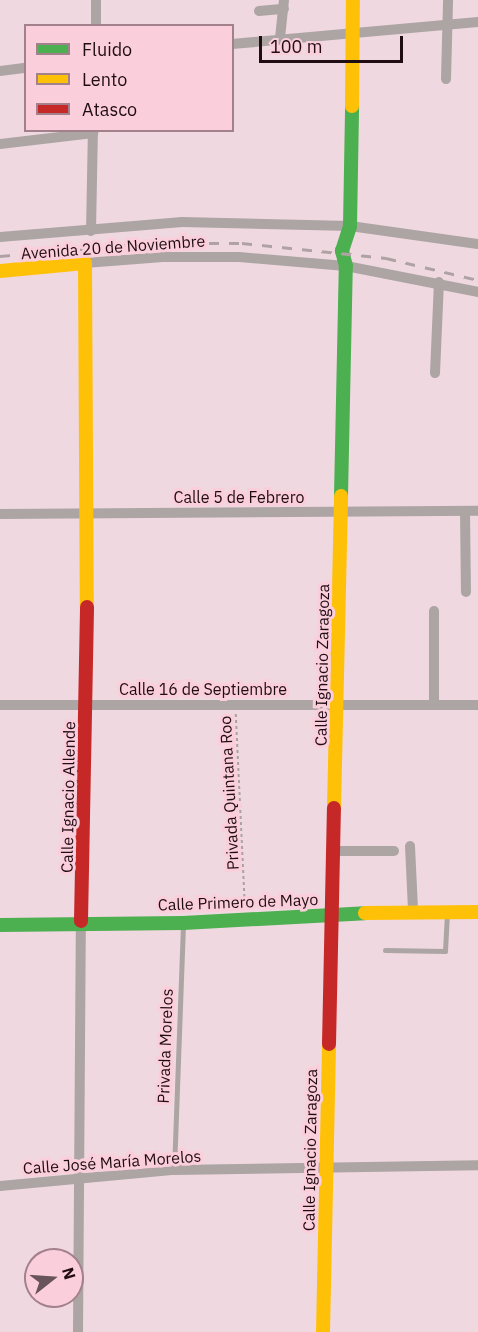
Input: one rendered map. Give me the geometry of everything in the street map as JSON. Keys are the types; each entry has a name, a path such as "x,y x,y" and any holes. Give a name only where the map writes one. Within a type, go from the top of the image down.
{"street":[{"path":"96,0 96,24"},
{"name":"Calle Ignacio Zaragoza","path":"323,1332 346,266 342,251 350,226 353,0"},
{"path":"446,79 448,0"},
{"path":"259,11 284,4 280,38"},
{"path":"234,44 478,22"},
{"path":"0,71 24,68"},
{"path":"0,144 93,132 91,231"},
{"name":"Avenida 20 de Noviembre","path":"0,237 182,222 350,226 478,244"},
{"name":"Avenida 20 de Noviembre","path":"0,271 163,256 228,257 346,266 439,282 478,292"},
{"name":"Calle Ignacio Allende","path":"78,1332 81,921 87,704 85,263"},
{"path":"435,373 439,282"},
{"name":"Calle 5 de Febrero","path":"0,514 478,511"},
{"path":"465,512 466,592"},
{"path":"434,611 434,705"},
{"name":"Calle 16 de Septiembre","path":"0,705 478,705"},
{"path":"410,846 413,910"},
{"path":"333,851 394,851"},
{"name":"Calle Primero de Mayo","path":"0,925 81,921 183,922 413,910 478,912"},
{"name":"Calle José María Morelos","path":"0,1186 174,1170 478,1165"}],"lane":[{"path":"385,950 445,951 447,911"},
{"name":"Privada Morelos","path":"174,1170 183,922"}],"path":[{"name":"Privada Quintana Roo","path":"236,704 245,918"}],"railway":[{"path":"0,256 149,243 242,243 386,258 478,280"}],"traffic: fast":[{"path":"341,496 346,266 342,251 350,226 352,106"},
{"path":"0,925 183,923 365,913"}],"traffic: slow":[{"path":"352,106 353,0"},
{"path":"0,271 85,263 87,607"},
{"path":"334,808 341,496"},
{"path":"365,913 478,912"},
{"path":"323,1332 329,1044"}],"traffic: jam":[{"path":"81,921 87,607"},
{"path":"329,1044 334,808"}]}
